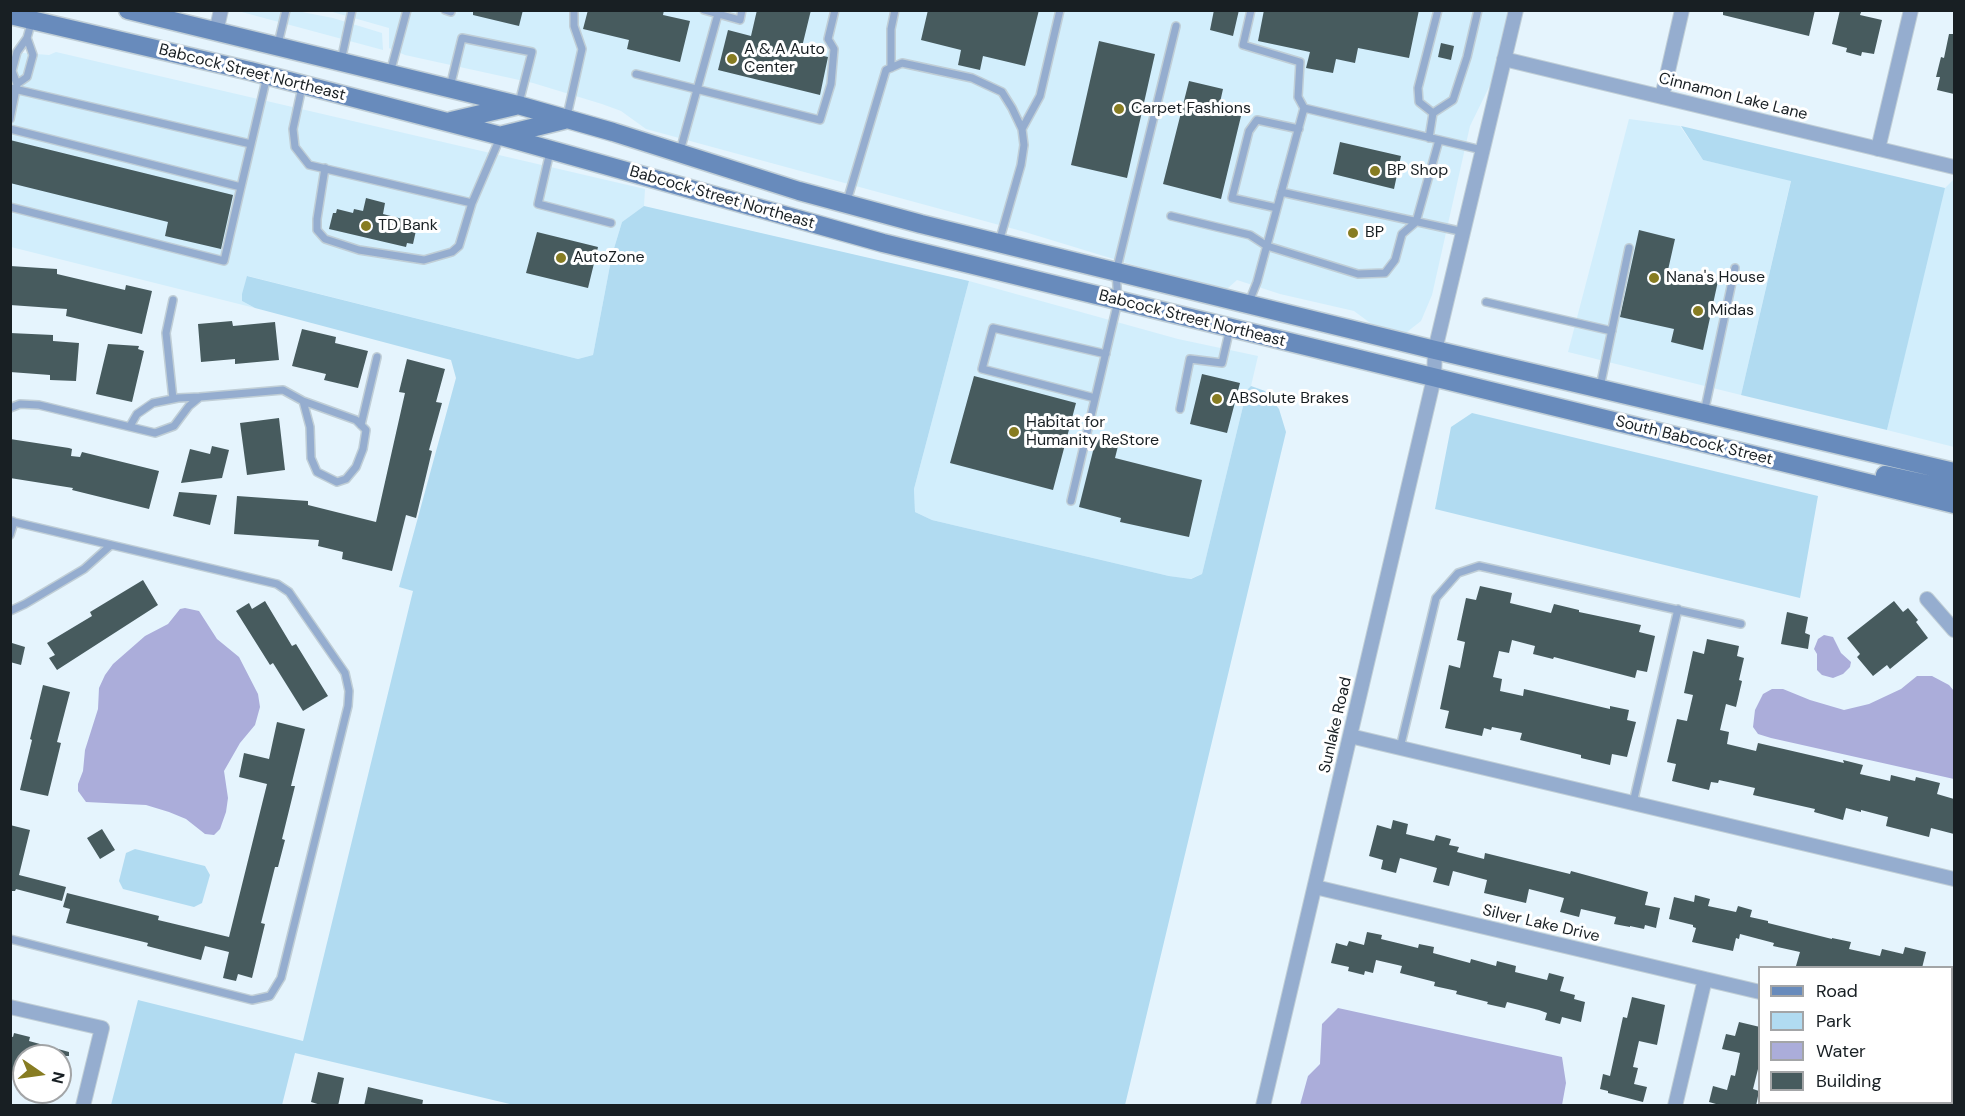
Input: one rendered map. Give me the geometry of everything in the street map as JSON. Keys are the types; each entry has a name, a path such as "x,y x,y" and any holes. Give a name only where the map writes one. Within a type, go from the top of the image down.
{"main road":[{"name":"Babcock Street Northeast","path":"128,10 518,105 846,204 1435,350"},
{"name":"Babcock Street Northeast","path":"10,15 267,76 501,136 883,243 1434,378"},
{"path":"447,122 518,105"},
{"path":"501,136 566,119"},
{"name":"South Babcock Street","path":"1435,350 1954,472"},
{"name":"South Babcock Street","path":"1434,378 1954,504"},
{"path":"1852,479 1872,472 1954,490"}],"street":[{"path":"216,32 221,10"},
{"name":"Sunlake Road","path":"1263,1106 1434,378 1435,350 1516,10"},
{"path":"1662,97 1682,10"},
{"path":"1878,149 1911,10"},
{"name":"Cinnamon Lake Lane","path":"1504,59 1954,167"},
{"path":"1927,599 1954,630"},
{"path":"1350,736 1954,879"},
{"name":"Silver Lake Drive","path":"1316,888 1758,992"},
{"path":"1675,1106 1705,979"},
{"path":"10,1007 102,1029 83,1106"}],"lane":[{"path":"277,46 286,10"},
{"path":"340,62 352,10"},
{"path":"390,73 407,10"},
{"path":"566,119 582,50 574,27 574,10"},
{"path":"704,10 740,20 742,10"},
{"path":"636,74 820,120 831,84 834,49 828,39 835,10"},
{"path":"891,68 891,29 895,10"},
{"path":"1022,129 1040,96 1060,10"},
{"path":"1248,304 1257,282 1304,108 1299,97 1300,62 1243,45 1251,10"},
{"path":"1433,112 1419,102 1418,88 1438,10"},
{"path":"1433,112 1453,100 1467,57 1478,10"},
{"path":"679,153 718,14"},
{"path":"10,119 15,87 12,71 17,52 27,38 32,20"},
{"path":"1071,501 1118,301 1116,272 1176,26"},
{"path":"15,87 27,77 33,56 27,38"},
{"path":"450,88 462,38 532,52 518,105"},
{"path":"846,204 886,70 902,63 972,78 1002,93 1022,129 1024,145 1021,165 999,243"},
{"path":"10,207 224,261 267,76"},
{"path":"302,85 293,129 295,147 309,165 472,202"},
{"path":"15,87 251,144"},
{"path":"1304,108 1482,150"},
{"path":"1429,138 1433,112"},
{"path":"1277,208 1232,198 1249,131 1257,120 1299,129"},
{"path":"10,129 241,187"},
{"path":"325,168 316,219 317,230 325,239 358,250 423,260 452,252 459,246 472,202 501,136"},
{"path":"1171,216 1250,236 1267,246 1358,274 1385,273 1395,260 1402,234 1416,222 1438,140"},
{"path":"551,150 538,204 611,223"},
{"path":"1281,192 1464,232"},
{"path":"1599,389 1629,248"},
{"path":"1704,413 1735,268"},
{"path":"173,300 166,333 173,399"},
{"path":"1486,302 1612,332"},
{"path":"1095,398 982,369 993,328 1106,354"},
{"path":"1180,409 1190,359 1222,363 1230,328"},
{"path":"361,425 377,357"},
{"path":"130,426 137,414 153,404 173,399 283,390 303,401 356,420 366,430 363,449 356,467 346,479 337,482 317,472 311,458 310,427 303,401"},
{"path":"10,408 20,404 39,405 155,433 174,426 189,406 200,397"},
{"path":"10,535 12,522 277,585 289,591 345,674 349,691 348,706 281,978 270,996 252,1000 10,939"},
{"path":"10,611 84,569 111,545"},
{"path":"1400,748 1436,598 1458,573 1479,566 1741,624"},
{"path":"1633,803 1678,609"}],"shaded area":[{"path":"238,11 297,11 333,18 382,33 383,50"},
{"path":"329,11 1510,11 1494,77 1470,126 1432,295 1421,321 1407,332 1397,332 1377,328 1354,311 1280,294 1237,280 1228,288 1218,289 1148,272 1143,268 1025,232 646,129 621,111 602,104 533,83 405,55 389,48 389,28"},
{"path":"11,52 49,55 56,52 645,189 644,206 622,222 612,255 593,355 578,359 248,276 242,301 255,308 11,247"},
{"path":"1629,119 1680,126 1703,160 1791,180 1741,395 1568,352"},
{"path":"1954,179 1954,447 1887,430 1943,190"},
{"path":"969,281 1178,339 1258,356 1251,386 1247,390 1202,574 1190,579 1169,576 932,520 915,512 914,489"}],"green space":[{"path":"1681,126 1945,188 1887,430 1741,395 1791,181 1703,160"},
{"path":"644,206 969,281 914,489 915,512 932,520 1169,576 1191,579 1202,574 1247,390 1251,386 1265,391 1279,409 1286,432 1125,1105 514,1105 295,1053 282,1105 111,1105 138,1000 303,1041 413,591 399,587 456,378 451,360 255,308 242,301 247,276 578,359 593,355 612,255 622,222"},
{"path":"1472,413 1818,496 1800,598 1435,509 1451,427"},
{"path":"135,849 205,866 210,875 202,903 194,907 123,889 119,881 126,853"}],"water":[{"path":"180,609 199,611 217,639 239,657 258,694 260,707 255,725 240,743 224,771 228,798 226,812 220,829 214,835 205,834 186,819 169,812 146,805 86,802 78,791 85,750 98,709 99,688 105,675 113,664 145,636 168,624"},
{"path":"1824,635 1833,637 1841,653 1851,662 1850,667 1843,674 1833,678 1822,675 1817,670 1817,654 1814,649 1818,639"},
{"path":"1917,676 1932,676 1949,685 1954,691 1954,779 1771,738 1758,734 1753,727 1755,710 1763,694 1772,689 1783,689 1844,710 1869,704 1901,689"},
{"path":"1338,1008 1562,1057 1566,1083 1562,1105 1300,1105 1308,1076 1320,1064 1322,1024"}],"building":[{"path":"473,10 523,10 519,26 473,15"},
{"path":"588,10 664,10 663,15 690,21 680,62 627,49 629,40 583,29"},
{"path":"757,10 811,10 801,51 828,57 820,95 718,70 728,30 751,36"},
{"path":"928,10 1039,10 1025,66 983,56 980,70 958,65 961,50 921,40"},
{"path":"1214,10 1239,10 1233,36 1210,30"},
{"path":"1264,10 1419,10 1409,58 1358,48 1355,63 1336,59 1333,73 1306,68 1310,52 1258,41"},
{"path":"1723,10 1815,10 1809,36 1723,15"},
{"path":"1840,10 1861,12 1860,15 1882,20 1874,54 1862,52 1861,56 1846,52 1847,48 1832,44"},
{"path":"1949,34 1954,34 1954,94 1937,90 1940,77 1936,77 1941,57 1944,58"},
{"path":"1099,41 1155,54 1127,178 1071,165"},
{"path":"1441,43 1454,46 1451,60 1438,57"},
{"path":"1189,81 1223,89 1219,107 1242,112 1221,199 1163,184"},
{"path":"10,140 233,195 221,249 165,236 168,222 10,183"},
{"path":"1340,142 1401,156 1394,189 1333,174"},
{"path":"366,198 385,203 383,214 414,222 413,225 417,226 413,244 407,243 406,247 329,229 333,213 336,213 337,209 353,213 354,209 363,211"},
{"path":"1639,230 1675,239 1668,270 1718,281 1703,350 1671,342 1674,329 1620,317"},
{"path":"537,232 598,247 588,288 526,273"},
{"path":"10,266 57,269 57,274 125,290 126,285 152,291 142,334 66,316 67,309 10,305"},
{"path":"232,321 233,326 275,322 279,360 235,364 235,359 201,362 198,324"},
{"path":"302,329 336,337 335,343 368,351 358,388 324,380 326,374 292,366"},
{"path":"10,333 53,335 53,341 79,343 76,381 50,380 50,375 10,372"},
{"path":"108,344 139,346 138,349 144,351 132,402 96,394"},
{"path":"407,359 445,369 436,402 442,403 429,450 432,451 416,518 406,515 392,571 342,559 343,552 318,546 319,540 234,534 237,496 308,501 308,505 376,522 405,393 399,392"},
{"path":"1202,374 1240,383 1227,433 1190,424"},
{"path":"974,376 1076,403 1053,490 950,463"},
{"path":"279,418 285,470 247,475 240,423"},
{"path":"10,439 69,448 72,449 71,456 80,457 82,452 159,471 149,509 72,490 73,488 10,478"},
{"path":"1096,439 1119,442 1115,458 1202,480 1189,537 1120,522 1121,518 1079,507"},
{"path":"212,446 229,450 222,478 181,483 190,449 210,454"},
{"path":"179,492 217,495 210,525 173,516"},
{"path":"143,580 158,605 57,670 49,658 55,655 47,643 92,616 90,612"},
{"path":"1480,586 1512,593 1510,603 1551,613 1554,604 1579,610 1579,612 1641,625 1639,632 1655,636 1647,672 1637,670 1635,678 1554,657 1553,659 1533,654 1535,646 1512,640 1509,653 1499,651 1493,677 1502,679 1500,691 1523,696 1524,689 1610,709 1610,706 1629,710 1627,720 1636,722 1627,757 1612,754 1610,765 1581,758 1581,755 1520,740 1522,733 1492,727 1491,730 1484,728 1482,736 1445,728 1449,711 1440,709 1449,665 1460,668 1465,642 1457,640 1466,598 1476,600"},
{"path":"265,601 292,646 296,644 328,696 303,711 273,663 270,665 236,611 249,603 252,609"},
{"path":"1894,601 1903,612 1908,608 1928,638 1890,669 1887,665 1873,676 1857,657 1860,654 1847,638"},
{"path":"1787,612 1808,617 1805,633 1810,635 1808,649 1781,644"},
{"path":"1707,639 1739,646 1737,656 1744,658 1736,707 1726,704 1720,730 1729,732 1727,744 1756,751 1758,743 1844,763 1843,760 1863,765 1860,774 1890,781 1891,775 1915,781 1916,777 1940,783 1937,794 1954,799 1954,834 1931,828 1929,837 1886,826 1888,817 1846,808 1843,820 1814,812 1815,809 1753,795 1755,788 1719,780 1718,783 1711,782 1709,790 1672,781 1676,764 1667,762 1677,719 1687,721 1693,695 1684,693 1693,651 1704,654"},
{"path":"12,643 25,647 21,665 10,662"},
{"path":"43,685 70,692 57,742 61,743 48,796 20,790"},
{"path":"277,722 305,729 291,786 295,786 282,839 285,840 278,867 275,867 261,923 265,924 252,978 238,974 236,981 223,978 229,952 205,946 201,960 147,946 148,943 66,923 70,909 63,907 67,893 159,916 158,920 229,937 267,784 239,777 244,753 269,759"},
{"path":"1393,820 1408,824 1406,834 1434,841 1436,835 1451,839 1449,845 1459,847 1457,852 1484,859 1485,853 1570,874 1571,871 1648,892 1645,905 1660,908 1656,928 1645,925 1644,929 1614,924 1616,917 1581,909 1579,917 1560,912 1564,898 1529,889 1526,903 1484,893 1487,880 1453,871 1449,886 1433,882 1437,868 1400,858 1396,873 1381,869 1383,860 1369,856 1377,825 1391,829"},
{"path":"10,825 30,830 19,875 66,887 62,901 16,889 10,891"},
{"path":"102,829 115,850 100,859 87,838"},
{"path":"1695,895 1710,899 1708,906 1736,912 1738,906 1752,910 1750,917 1851,942 1849,949 1880,956 1882,949 1903,954 1905,947 1926,952 1922,966 1796,966 1800,952 1773,946 1774,943 1740,934 1739,939 1736,938 1733,951 1692,942 1696,928 1693,925 1669,919 1674,897 1694,902"},
{"path":"1367,932 1382,935 1381,939 1418,948 1419,944 1434,947 1433,953 1470,963 1471,959 1496,966 1497,961 1516,966 1515,972 1547,980 1549,973 1564,977 1560,991 1575,995 1574,999 1585,1002 1581,1022 1562,1017 1560,1024 1545,1020 1547,1013 1539,1010 1507,1002 1505,1008 1487,1004 1488,1002 1456,994 1457,991 1434,986 1435,982 1400,973 1402,966 1376,960 1373,973 1365,971 1364,975 1348,971 1349,967 1331,963 1336,943 1347,946 1349,941 1364,945"},
{"path":"1632,997 1665,1005 1657,1045 1639,1041 1633,1067 1638,1068 1634,1084 1647,1087 1643,1102 1600,1089 1603,1074 1610,1076 1623,1017 1627,1018"},
{"path":"1739,1022 1758,1027 1758,1069 1753,1089 1758,1091 1756,1106 1723,1106 1709,1102 1713,1086 1727,1090 1731,1075 1735,1076 1740,1053 1722,1049 1726,1034 1735,1036"},
{"path":"14,1033 30,1037 29,1041 40,1044 12,1044 12,1074 10,1074 10,1036 13,1037"},
{"path":"318,1072 344,1078 338,1106 324,1106 311,1102"},
{"path":"368,1087 423,1100 422,1106 364,1106"}],"place":[{"name":"A & A Auto Center","path":"732,59"},
{"name":"Carpet Fashions","path":"1119,109"},
{"name":"BP Shop","path":"1375,171"},
{"name":"TD Bank","path":"366,226"},
{"name":"BP","path":"1353,233"},
{"name":"AutoZone","path":"561,258"},
{"name":"Nana's House","path":"1654,278"},
{"name":"Midas","path":"1698,311"},
{"name":"ABSolute Brakes","path":"1217,399"},
{"name":"Habitat for Humanity ReStore","path":"1014,432"}]}
